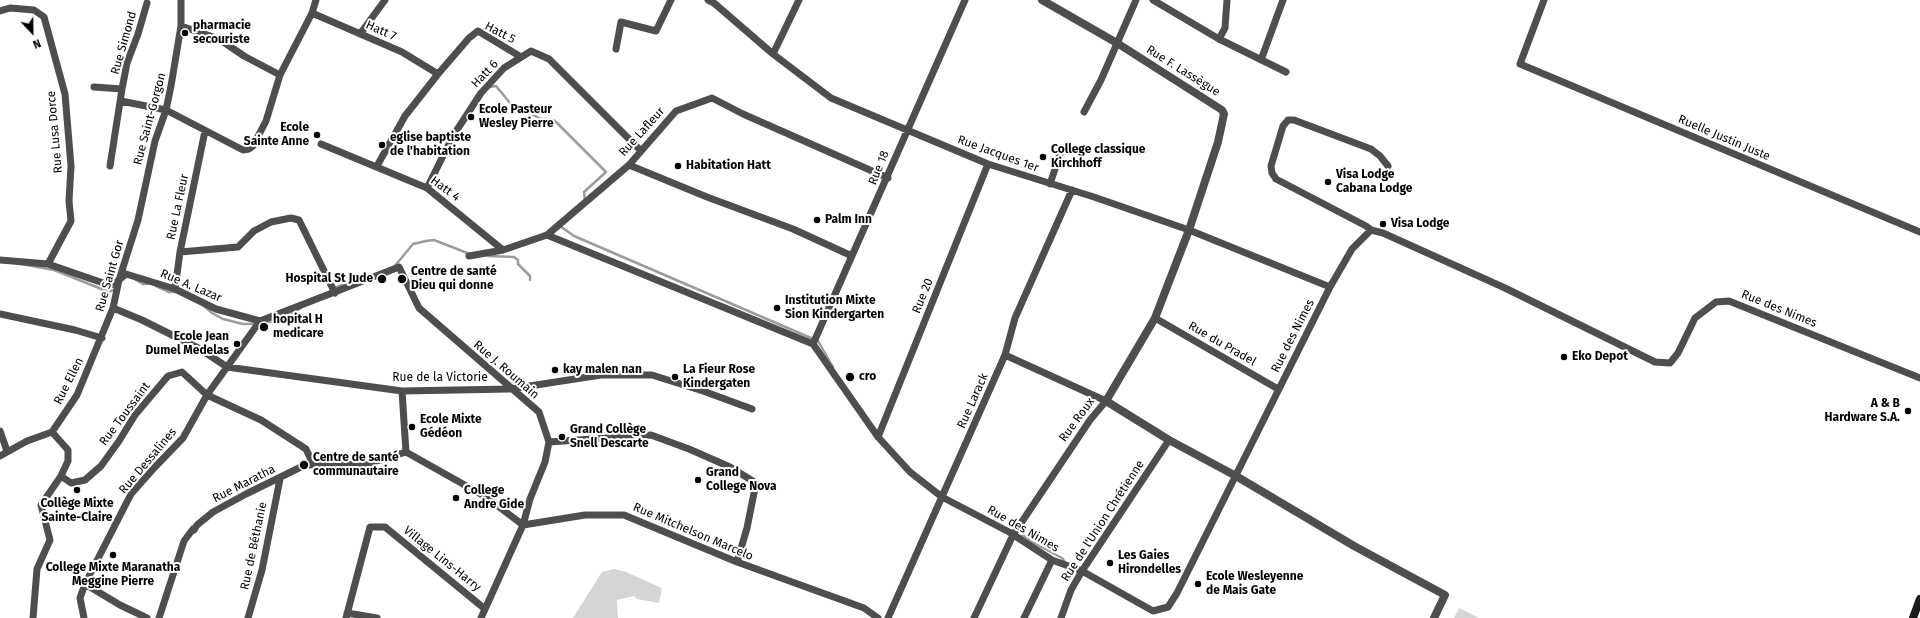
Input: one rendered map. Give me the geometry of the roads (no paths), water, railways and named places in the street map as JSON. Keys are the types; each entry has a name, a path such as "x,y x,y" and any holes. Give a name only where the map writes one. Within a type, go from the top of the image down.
{"main road":[{"path":"1913,618 1920,599"}],"street":[{"path":"10,8 11,0"},
{"name":"Rue Saint-Gorgon","path":"138,220 155,141 166,110 172,86 181,26 181,0"},
{"path":"121,101 166,110 204,131 244,150 249,149 253,146 266,122 280,75 312,13 316,0"},
{"path":"360,34 385,0"},
{"path":"616,49 621,22 656,31 671,0"},
{"path":"773,54 799,0"},
{"name":"Rue 18","path":"813,344 888,178 906,130 965,0"},
{"name":"Rue F. Lassègue","path":"1042,0 1117,43 1222,110 1224,114 1218,142 1189,230"},
{"path":"1084,112 1101,80 1136,0"},
{"path":"1153,0 1219,39 1286,72"},
{"path":"1219,39 1225,28 1227,0"},
{"path":"1261,60 1283,0"},
{"name":"Ruelle Justin Juste","path":"1544,0 1520,64 1920,232"},
{"name":"Rue Jacques 1er","path":"712,1 773,54 831,98 988,164 1072,190 1189,230 1330,287"},
{"name":"Rue Simond","path":"110,166 127,63 138,34 147,3"},
{"name":"Rue Lusa Dorce","path":"0,11 10,8 34,10 44,17 65,94 71,166 69,201 71,221 48,264"},
{"name":"Hatt 7","path":"312,13 402,52 438,74"},
{"path":"181,26 219,39 244,56 280,75"},
{"name":"Hatt 5","path":"438,74 469,38 478,32 521,57"},
{"name":"Hatt 6","path":"427,188 453,136 481,92 504,68 531,51 549,59 641,150"},
{"path":"377,166 406,116 438,74"},
{"path":"94,87 122,89"},
{"name":"Rue Lafleur","path":"469,256 503,250 547,236 629,165 676,111 712,98 888,178"},
{"path":"1371,230 1276,179 1272,173 1271,166 1283,126 1288,120 1294,120 1371,149 1380,156 1388,166"},
{"name":"Rue La Fleur","path":"175,289 180,252 204,131"},
{"name":"Hatt 4","path":"321,144 427,188 503,250"},
{"path":"1050,184 1060,154"},
{"name":"Rue 20","path":"878,437 988,164"},
{"path":"629,165 707,197 793,229 852,256"},
{"name":"Rue Larack","path":"888,618 1005,355 1015,318 1072,190"},
{"path":"180,252 238,247 254,231 271,222 291,218 299,220 335,293 260,321 227,367"},
{"name":"Rue Saint Gor","path":"102,338 113,308 119,280 138,220"},
{"name":"Rue Roux","path":"974,618 1013,535 1090,420 1106,401 1156,318 1189,230"},
{"name":"Rue des Nimes","path":"813,344 845,393 878,437 910,472 942,497 1013,535 1052,560 1082,571 1154,611 1168,607 1236,476 1330,287 1352,248 1371,230 1383,232 1505,288 1655,362 1670,363 1678,353 1695,318 1716,302 1730,300 1920,378"},
{"path":"547,236 813,344"},
{"name":"Rue A. Lazar","path":"0,260 48,264 109,285 114,284 126,274 175,289 216,309 260,321"},
{"name":"Rue J. Roumain","path":"335,293 398,267 418,308 510,389 539,412 549,442 545,462 530,499 523,525 481,618"},
{"name":"Rue de la Victorie","path":"113,308 142,320 200,349 227,367 402,391 510,389 601,375 652,375 703,391 752,409"},
{"path":"0,314 75,330 102,338"},
{"name":"Rue du Pradel","path":"1156,318 1278,389"},
{"name":"Rue Ellen","path":"52,432 77,394 102,338"},
{"path":"1005,355 1106,401 1169,440 1236,476 1354,546 1445,595 1434,618"},
{"name":"Rue Dessalines","path":"84,618 80,598 85,584 131,494 155,466 183,438 208,395 227,367"},
{"name":"Rue Toussaint","path":"61,476 71,483 85,480 100,466 119,441 135,415 168,376 182,372 208,395"},
{"path":"402,391 406,452 486,497 523,525"},
{"path":"208,395 261,420 306,449 313,464"},
{"path":"0,431 7,451"},
{"path":"0,456 7,451 52,432 68,450 68,461 61,476 41,505 50,540 37,569 32,618"},
{"path":"549,442 651,435 689,449 730,467 756,484 747,528 737,562"},
{"name":"Rue de l'Union Chrétienne","path":"1061,618 1071,590 1082,571 1169,440"},
{"name":"Rue Maratha","path":"159,618 184,541 197,525 223,506 280,479 297,469 313,464 367,464 406,452"},
{"name":"Rue de Béthanie","path":"248,618 262,570 280,479"},
{"name":"Rue Mitchelson Marcelo","path":"523,525 585,515 624,515 737,562 864,608 878,618"},
{"name":"Village Lins-Harry","path":"346,616 370,527 385,527 485,609"},
{"path":"1024,618 1052,560"},
{"path":"85,584 120,605 147,618"},
{"path":"346,616 377,618"}],"waterway":[{"path":"489,87 496,86 510,103 541,119 550,119 555,121 606,172 584,192 585,200"},
{"path":"560,226 574,236 818,341 833,367"},
{"path":"394,267 413,244 426,241 434,240 470,254"},
{"path":"488,256 514,257 518,260 518,264 530,276 530,280"},
{"path":"21,264 54,270 109,292 115,289"},
{"path":"136,280 143,284 148,284"},
{"path":"334,288 356,280"},
{"path":"156,286 169,292 175,292"},
{"path":"204,306 212,313 223,319 243,324 262,324 287,317 301,308"},
{"path":"1018,536 1024,536 1030,541 1062,558 1065,562"}],"place":[{"name":"pharmacie secouriste","path":"185,33"},
{"name":"Ecole Pasteur Wesley Pierre","path":"471,117"},
{"name":"Ecole Sainte Anne","path":"317,135"},
{"name":"eglise baptiste de l'habitation","path":"382,145"},
{"name":"College classique Kirchhoff","path":"1043,157"},
{"name":"Habitation Hatt","path":"678,166"},
{"name":"Visa Lodge Cabana Lodge","path":"1328,182"},
{"name":"Palm Inn","path":"817,220"},
{"name":"Visa Lodge","path":"1383,224"},
{"name":"Hospital St Jude","path":"382,279"},
{"name":"Centre de santé Dieu qui donne","path":"402,279"},
{"name":"Institution Mixte Sion Kindergarten","path":"777,308"},
{"name":"hopital H medicare","path":"264,327"},
{"name":"Ecole Jean Dumel Medelas","path":"237,344"},
{"name":"Eko Depot","path":"1564,357"},
{"name":"kay malen nan","path":"555,370"},
{"name":"La Fieur Rose Kindergaten","path":"675,377"},
{"name":"cro","path":"850,377"},
{"name":"A & B Hardware S.A.","path":"1908,411"},
{"name":"Ecole Mixte Gédéon","path":"412,427"},
{"name":"Grand Collège Snell Descarte","path":"562,437"},
{"name":"Centre de santé communautaire","path":"304,465"},
{"name":"Grand College Nova","path":"698,480"},
{"name":"Collège Mixte Sainte-Claire","path":"77,490"},
{"name":"College Andre Gide","path":"456,498"},
{"name":"College Mixte Maranatha Meggine Pierre","path":"113,555"},
{"name":"Les Gaies Hirondelles","path":"1110,563"},
{"name":"Ecole Wesleyenne de Mais Gate","path":"1198,584"}]}
